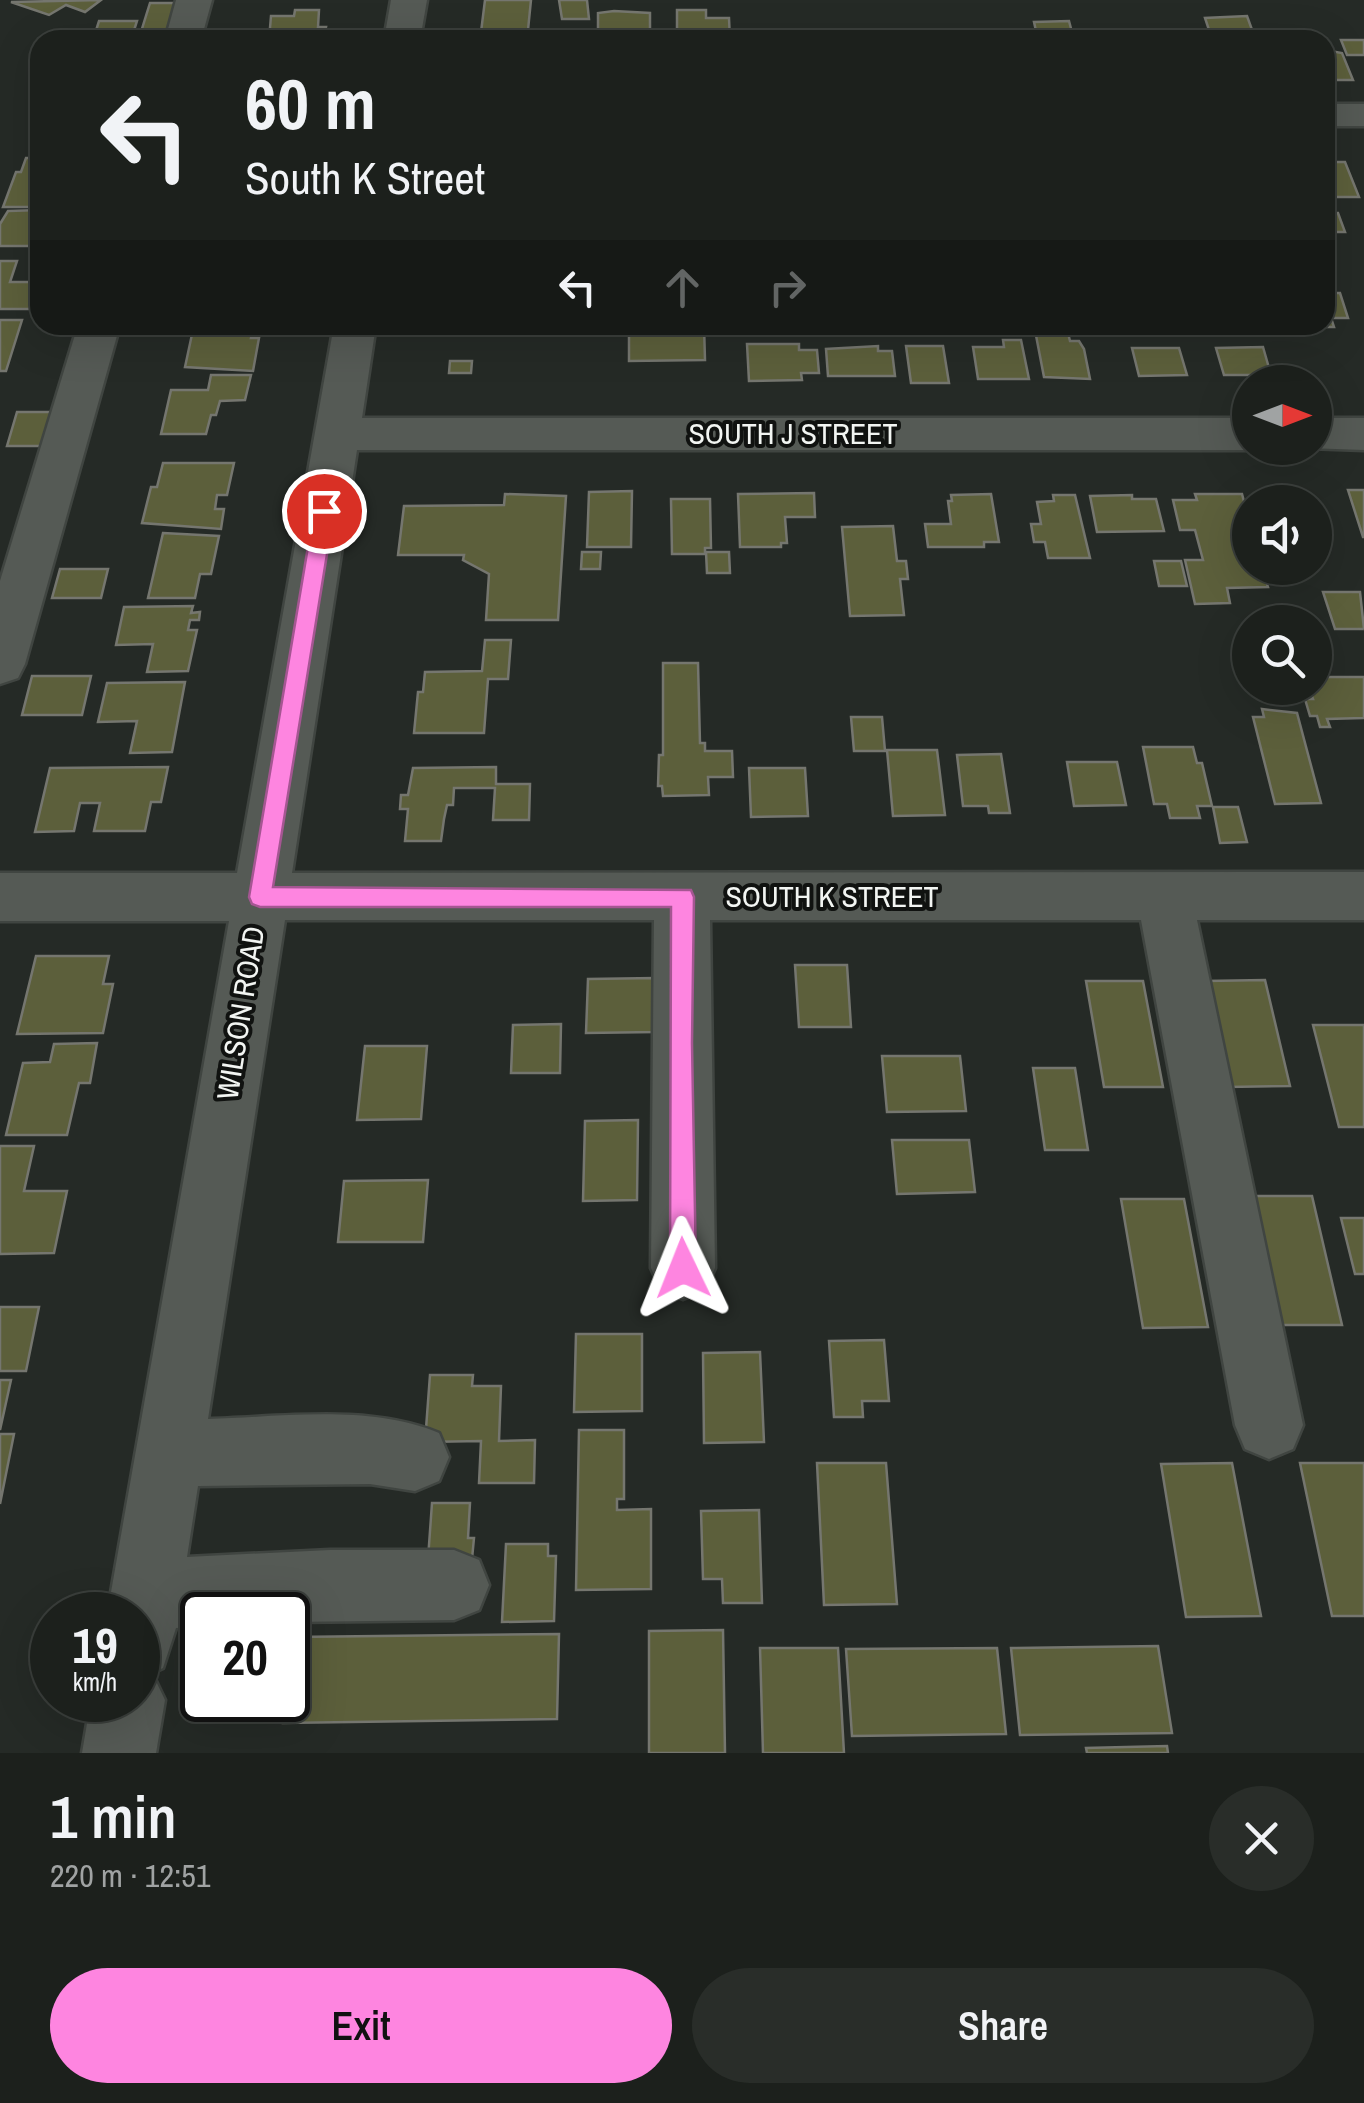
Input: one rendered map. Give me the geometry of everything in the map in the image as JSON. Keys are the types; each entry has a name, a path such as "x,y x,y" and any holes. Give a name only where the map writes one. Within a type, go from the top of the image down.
{"street":[{"path":"185,30 194,0"},
{"path":"404,30 409,0"},
{"path":"1335,115 1364,115"},
{"path":"0,664 96,335"},
{"name":"WILSON ROAD","path":"146,1592 353,335"},
{"name":"SOUTH J STREET","path":"337,434 1232,434"},
{"path":"1332,434 1364,434"},
{"path":"1164,896 1269,1425"},
{"name":"SOUTH K STREET","path":"0,898 1364,896"},
{"path":"682,897 683,1268"},
{"path":"168,1453 370,1450 414,1457"},
{"path":"160,1616 330,1585 454,1585"},
{"path":"119,1753 124,1722"}],"building":[{"path":"101,0 85,12 66,5 49,15 11,2"},
{"path":"485,0 531,0 528,30 481,30"},
{"path":"559,0 587,0 589,19 562,19"},
{"path":"150,3 178,3 169,30 142,30"},
{"path":"295,10 319,10 318,27 326,27 325,30 270,30 271,16 294,16"},
{"path":"677,10 706,10 706,18 729,18 730,30 677,30"},
{"path":"598,13 650,13 650,30 598,30"},
{"path":"1247,16 1252,30 1209,30 1205,18"},
{"path":"99,21 137,21 134,30 96,30"},
{"path":"1069,21 1071,30 1036,30 1034,22"},
{"path":"1341,40 1364,40 1364,55 1347,55"},
{"path":"1335,52 1342,53 1353,80 1335,80"},
{"path":"26,158 30,158 30,207 3,207 16,172 21,172"},
{"path":"1335,162 1345,162 1359,197 1335,197"},
{"path":"30,210 30,246 0,246 0,224 8,211"},
{"path":"1335,213 1338,213 1345,232 1335,232"},
{"path":"0,261 17,261 10,282 30,282 30,309 0,309"},
{"path":"1335,293 1340,293 1348,318 1335,318"},
{"path":"0,320 22,320 6,371 0,371"},
{"path":"192,335 259,338 253,371 185,367"},
{"path":"629,335 704,335 705,360 629,361"},
{"path":"1036,335 1068,335 1070,341 1079,341 1090,379 1044,377"},
{"path":"1003,340 1021,340 1029,379 978,379 973,347 1004,347"},
{"path":"747,344 799,344 799,350 817,350 819,373 801,373 802,380 749,381"},
{"path":"878,346 878,351 892,351 895,376 828,376 826,349"},
{"path":"906,346 943,346 949,383 911,383"},
{"path":"1263,347 1268,365 1232,365 1232,375 1224,375 1216,348"},
{"path":"1132,348 1179,348 1187,375 1139,376"},
{"path":"450,361 472,361 471,373 449,373"},
{"path":"211,375 251,375 245,400 220,401 206,434 161,434 171,390 208,390"},
{"path":"17,412 53,412 43,446 7,446"},
{"path":"163,463 234,463 227,495 217,495 215,509 224,509 221,529 142,523 151,487 157,487"},
{"path":"1348,490 1364,490 1364,537 1363,537"},
{"path":"632,491 631,547 587,547 589,492"},
{"path":"814,493 815,517 785,517 787,543 781,543 781,547 740,547 738,494"},
{"path":"505,494 566,496 558,620 486,620 489,574 463,560 464,555 398,555 404,506 504,505"},
{"path":"991,494 999,542 984,542 984,547 928,547 925,524 951,524 951,495"},
{"path":"1195,494 1232,494 1232,585 1268,587 1227,588 1230,603 1195,604 1185,560 1203,560 1195,530 1180,530 1173,500 1197,500"},
{"path":"1053,495 1075,495 1090,558 1048,558 1045,542 1034,542 1031,524 1041,524 1037,502 1054,501"},
{"path":"1132,495 1132,499 1156,499 1164,531 1097,532 1090,496"},
{"path":"671,499 710,499 711,548 705,548 705,554 672,554"},
{"path":"893,526 897,561 906,561 908,579 900,579 904,615 850,616 842,527"},
{"path":"163,533 219,536 211,574 200,574 195,598 148,598"},
{"path":"582,552 601,552 600,569 581,569"},
{"path":"706,552 729,552 730,573 707,573"},
{"path":"1154,561 1181,561 1187,586 1159,586"},
{"path":"60,569 108,569 101,598 52,598"},
{"path":"1323,592 1360,592 1364,629 1335,629 1332,605 1327,605"},
{"path":"193,606 191,613 200,612 199,620 190,620 188,630 197,630 188,671 147,672 153,644 116,645 124,607"},
{"path":"485,640 511,640 508,679 488,679 484,733 414,733 418,692 423,692 425,672 482,671"},
{"path":"663,663 698,663 700,743 705,743 705,751 732,751 733,777 708,777 709,795 663,796 662,786 658,786 659,755 663,755"},
{"path":"32,676 91,676 82,715 22,715"},
{"path":"1332,677 1364,677 1364,718 1327,719 1330,727 1320,727 1317,716 1310,716 1307,705 1332,705"},
{"path":"185,682 172,752 130,753 137,721 98,722 107,683"},
{"path":"1262,709 1297,713 1321,803 1275,804 1253,717 1264,717"},
{"path":"851,717 882,717 885,751 854,751"},
{"path":"1143,747 1193,747 1197,763 1202,763 1212,806 1197,806 1200,818 1170,818 1167,804 1154,804"},
{"path":"887,750 937,750 945,815 893,816"},
{"path":"1001,754 1010,813 989,813 988,806 963,806 957,755"},
{"path":"1067,762 1117,762 1126,805 1074,806"},
{"path":"168,767 161,802 151,802 145,831 94,831 100,803 80,803 74,831 35,832 50,768"},
{"path":"496,767 496,784 530,784 529,820 493,820 495,788 454,788 453,805 447,805 441,841 405,841 408,809 400,809 401,795 408,795 413,768"},
{"path":"749,768 805,768 808,816 751,817"},
{"path":"1213,807 1238,807 1247,842 1220,843"},
{"path":"36,956 109,956 103,984 113,984 103,1033 17,1034"},
{"path":"795,965 847,965 851,1027 799,1027"},
{"path":"655,978 655,1032 586,1033 588,979"},
{"path":"1265,980 1290,1086 1227,1087 1205,981"},
{"path":"1086,981 1143,981 1163,1087 1104,1087"},
{"path":"561,1024 560,1073 511,1073 513,1025"},
{"path":"1313,1025 1364,1025 1364,1127 1339,1127"},
{"path":"97,1043 90,1083 79,1083 67,1135 6,1135 23,1063 50,1062 54,1044"},
{"path":"365,1046 427,1046 421,1119 357,1120"},
{"path":"882,1056 960,1056 966,1111 887,1112"},
{"path":"1033,1068 1075,1068 1088,1150 1045,1150"},
{"path":"638,1120 637,1200 583,1201 585,1121"},
{"path":"892,1140 969,1140 975,1192 897,1194"},
{"path":"0,1146 34,1146 24,1191 67,1191 54,1253 0,1254"},
{"path":"428,1180 423,1242 338,1242 344,1181"},
{"path":"1247,1196 1312,1196 1342,1325 1275,1325"},
{"path":"1121,1199 1184,1199 1208,1327 1143,1328"},
{"path":"1341,1218 1364,1218 1364,1274 1355,1274"},
{"path":"0,1307 39,1307 26,1371 0,1371"},
{"path":"576,1334 642,1334 642,1411 574,1412"},
{"path":"884,1340 889,1401 862,1401 863,1417 834,1417 829,1341"},
{"path":"760,1352 764,1442 704,1443 703,1353"},
{"path":"430,1375 473,1375 472,1386 501,1386 499,1441 535,1440 534,1483 479,1483 481,1441 425,1442"},
{"path":"0,1380 11,1380 0,1430"},
{"path":"579,1430 624,1430 624,1499 617,1499 617,1510 651,1509 651,1589 576,1590"},
{"path":"0,1434 14,1434 0,1504"},
{"path":"817,1463 886,1463 897,1604 824,1605"},
{"path":"1232,1463 1261,1616 1186,1617 1161,1464"},
{"path":"1300,1463 1364,1463 1364,1616 1332,1616"},
{"path":"432,1503 470,1503 468,1538 474,1538 472,1559 428,1559"},
{"path":"759,1510 762,1603 723,1603 722,1579 703,1579 701,1511"},
{"path":"506,1544 548,1544 548,1556 556,1556 554,1621 502,1622"},
{"path":"723,1630 725,1753 649,1753 649,1631"},
{"path":"559,1634 557,1719 283,1723 310,1722 310,1637"},
{"path":"1158,1646 1172,1733 1020,1735 1011,1648"},
{"path":"760,1648 838,1648 844,1753 763,1753"},
{"path":"997,1648 1006,1734 852,1736 846,1649"},
{"path":"1167,1746 1168,1753 1087,1753 1086,1748"}],"route":[{"path":"324,511 260,897 682,897 683,1268"}]}
